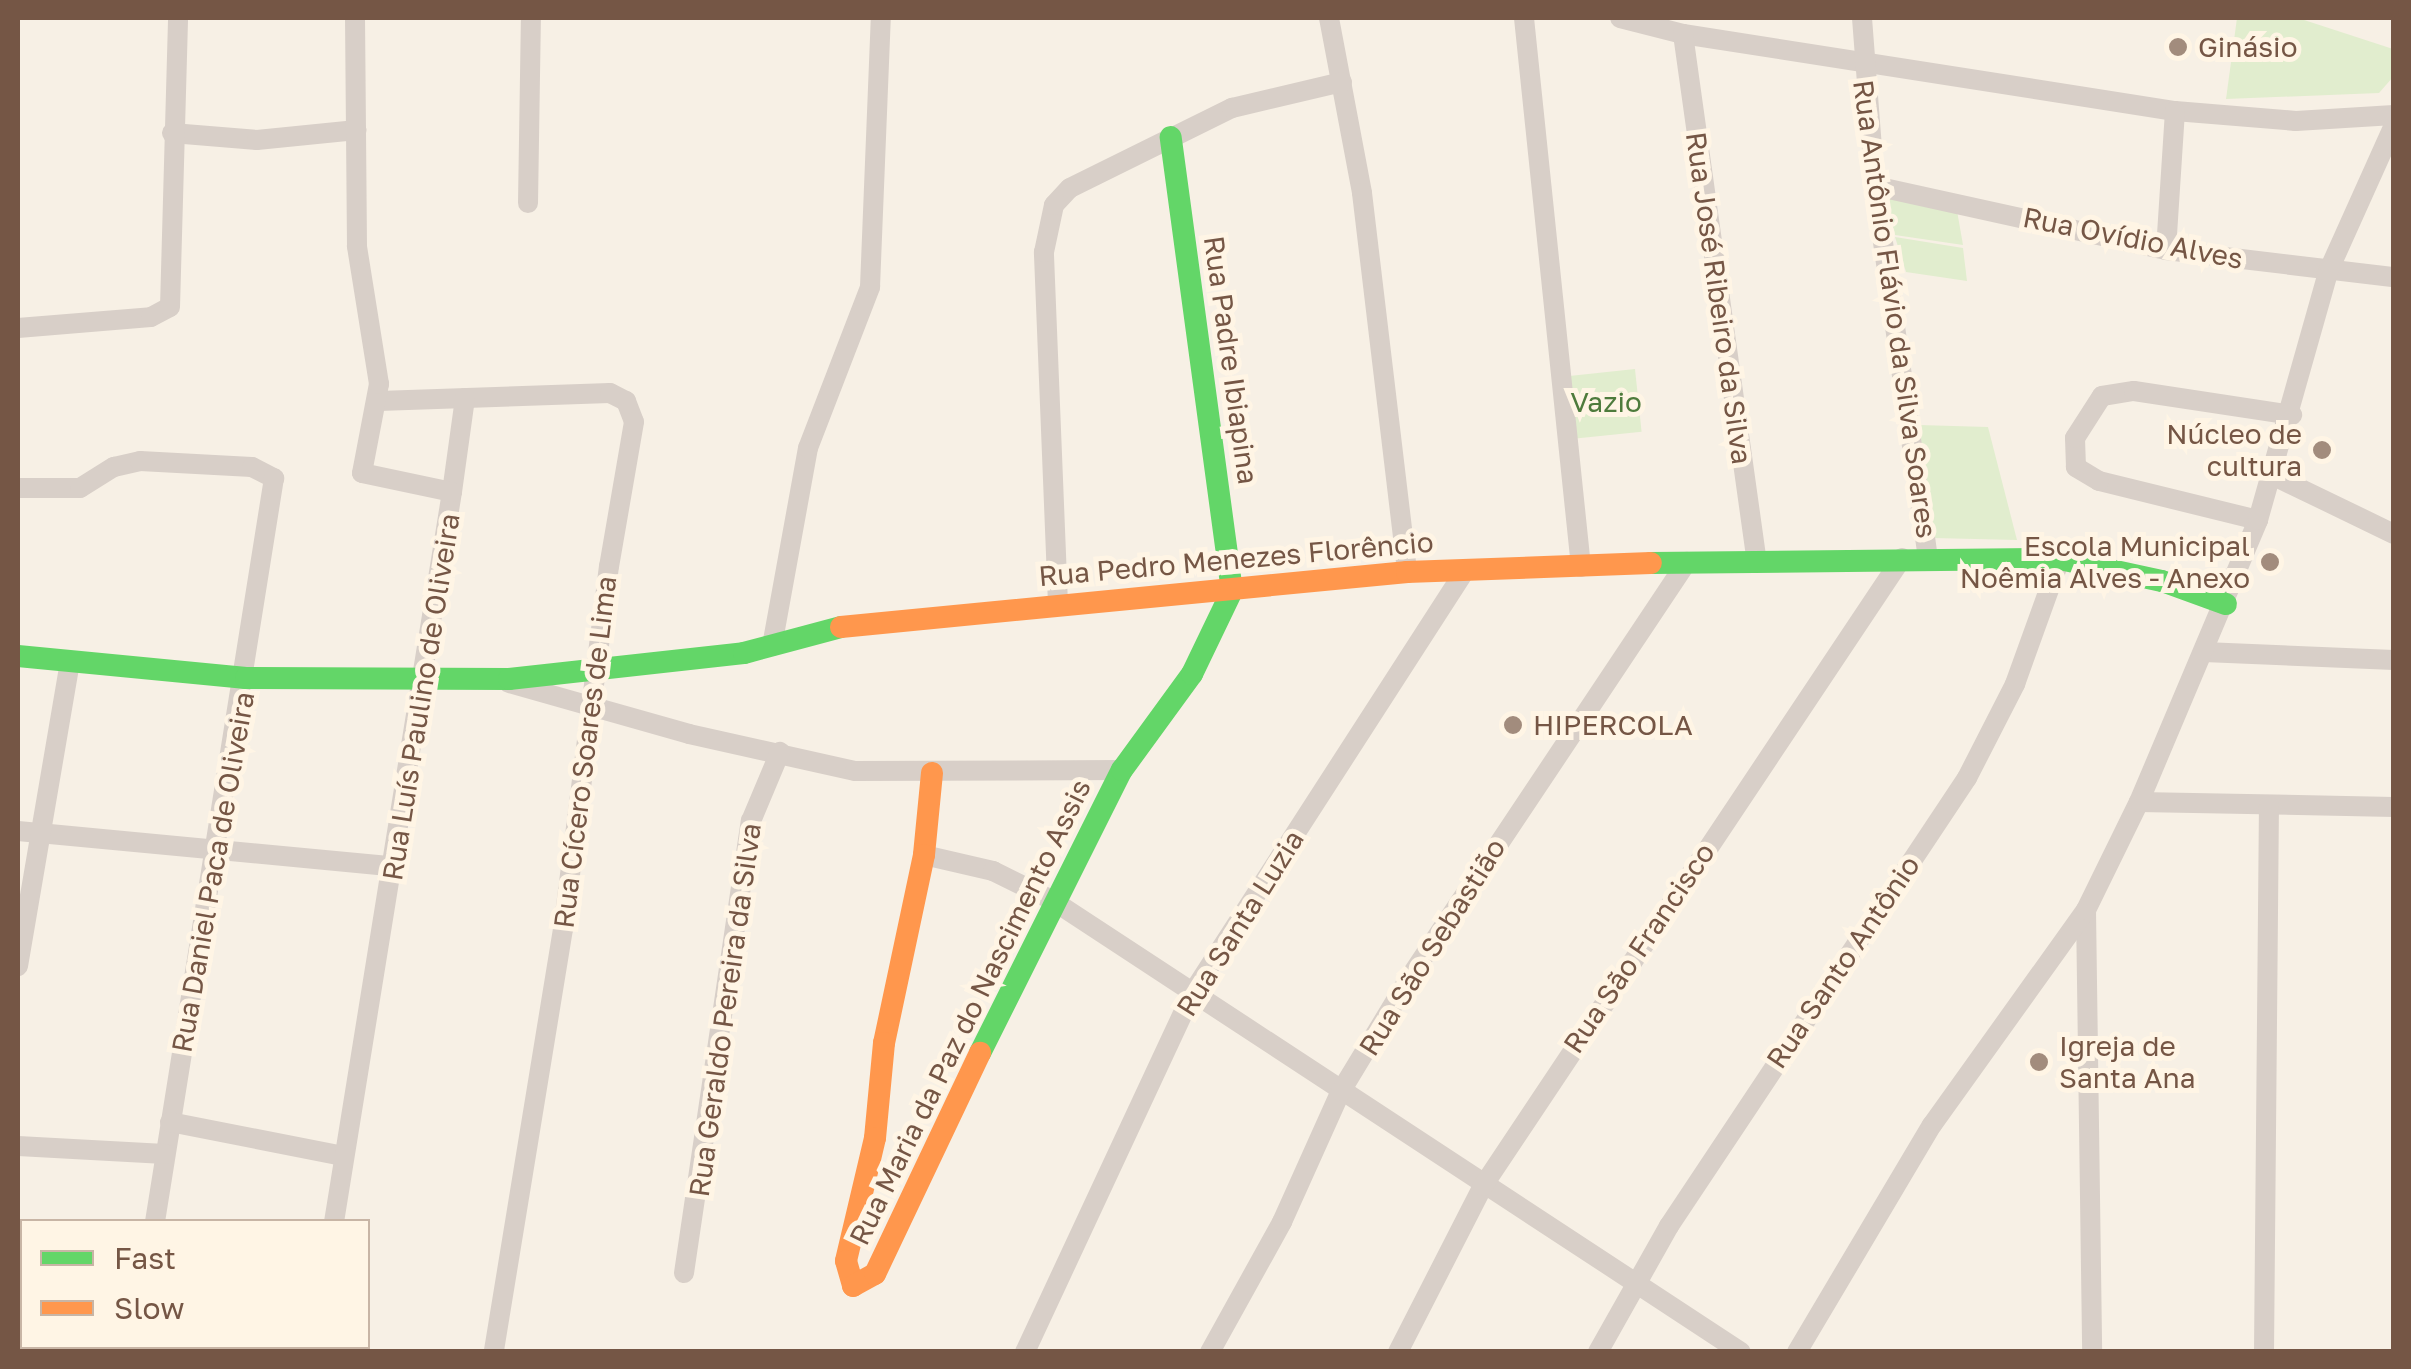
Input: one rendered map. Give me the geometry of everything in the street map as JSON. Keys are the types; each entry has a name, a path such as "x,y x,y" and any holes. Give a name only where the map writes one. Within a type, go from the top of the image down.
{"street":[{"path":"18,328 150,317 170,307 178,18"},
{"name":"Rua Luís Paulino de Oliveira","path":"334,1219 396,868 452,492 362,473 378,401 357,246 355,18"},
{"path":"528,203 530,18"},
{"path":"772,646 808,448 870,287 880,18"},
{"path":"1330,18 1374,282 1408,572"},
{"path":"1524,18 1581,567"},
{"path":"1620,18 1682,34 2175,111 2296,120 2394,115"},
{"name":"Rua Antônio Flávio da Silva Soares","path":"1862,18 1861,61 1874,186 1928,557"},
{"name":"Rua José Ribeiro da Silva","path":"1682,34 1757,563"},
{"path":"1058,604 1047,222 1062,194 1170,137 1247,103 1342,82"},
{"path":"2166,250 2175,111"},
{"path":"1797,1352 1932,1126 2086,910 2139,802 2226,604 2258,520 2292,415 2328,272 2394,125"},
{"path":"172,133 257,140 357,130"},
{"name":"Rua Padre Ibiapina","path":"1170,137 1232,591"},
{"name":"Rua Ovídio Alves","path":"1874,186 2166,250 2394,277"},
{"path":"2258,520 2099,481 2076,467 2074,438 2102,396 2134,390 2292,415"},
{"name":"Rua Cícero Soares de Lima","path":"378,401 610,393 631,409 634,447 612,542 594,706 494,1352"},
{"path":"452,492 464,398"},
{"name":"Rua Daniel Paca de Oliveira","path":"18,488 80,488 114,466 140,461 252,467 274,478 264,522 246,678 214,847 156,1219"},
{"path":"2274,476 2394,534"},
{"name":"Rua Pedro Menezes Florêncio","path":"18,656 246,678 424,683 497,680 598,672 772,646 824,628 1058,604 1408,572 1687,562 1928,557 2060,559 2162,581 2226,604"},
{"name":"Rua São Francisco","path":"1398,1352 1483,1186 1902,558"},
{"name":"Rua Santo Antônio","path":"1598,1352 1633,1283 1967,778 2021,668 2060,559"},
{"name":"Rua São Sebastião","path":"1210,1352 1282,1222 1341,1092 1442,927 1687,562"},
{"name":"Rua Santa Luzia","path":"1026,1352 1193,992 1466,570"},
{"name":"Rua Maria da Paz do Nascimento Assis","path":"924,855 891,1005 875,1138 846,1277 858,1287 875,1274 1052,900 1122,770 1192,674 1232,591"},
{"path":"2204,652 2394,660"},
{"path":"18,966 26,832 70,662"},
{"path":"497,680 855,770 932,774 1122,770"},
{"name":"Rua Geraldo Pereira da Silva","path":"684,1273 754,810 780,752"},
{"path":"932,774 924,855 976,865 1052,900 1741,1352"},
{"path":"2139,802 2394,807"},
{"path":"2264,1352 2269,806"},
{"path":"26,832 214,847 396,868"},
{"path":"2086,910 2092,1352"},
{"path":"170,1122 344,1156"},
{"path":"18,1146 165,1154"}],"green space":[{"path":"2237,18 2298,18 2393,49 2393,77 2379,93 2226,99"},
{"path":"1884,191 1956,205 1963,245 1895,235"},
{"path":"1895,237 1963,248 1967,281 1906,272"},
{"name":"Vazio","path":"1635,369 1642,432 1576,439 1569,376"},
{"path":"1919,425 1988,427 2017,540 1933,538"}],"traffic: fast":[{"path":"980,1053 1122,770 1192,674 1232,591 1171,137"},
{"path":"1651,563 2060,559 2162,581 2226,604"},
{"path":"18,656 246,678 509,679 744,653 841,627"}],"traffic: slow":[{"path":"841,627 1407,572 1651,563"},
{"path":"932,773 924,855 884,1043 875,1138 846,1261 853,1286 875,1274 980,1053"}],"place":[{"name":"Ginásio","path":"2178,47"},
{"name":"Núcleo de cultura","path":"2322,450"},
{"name":"Escola Municipal Noêmia Alves - Anexo","path":"2270,562"},
{"name":"HIPERCOLA","path":"1513,725"},
{"name":"Igreja de Santa Ana","path":"2039,1062"}]}
